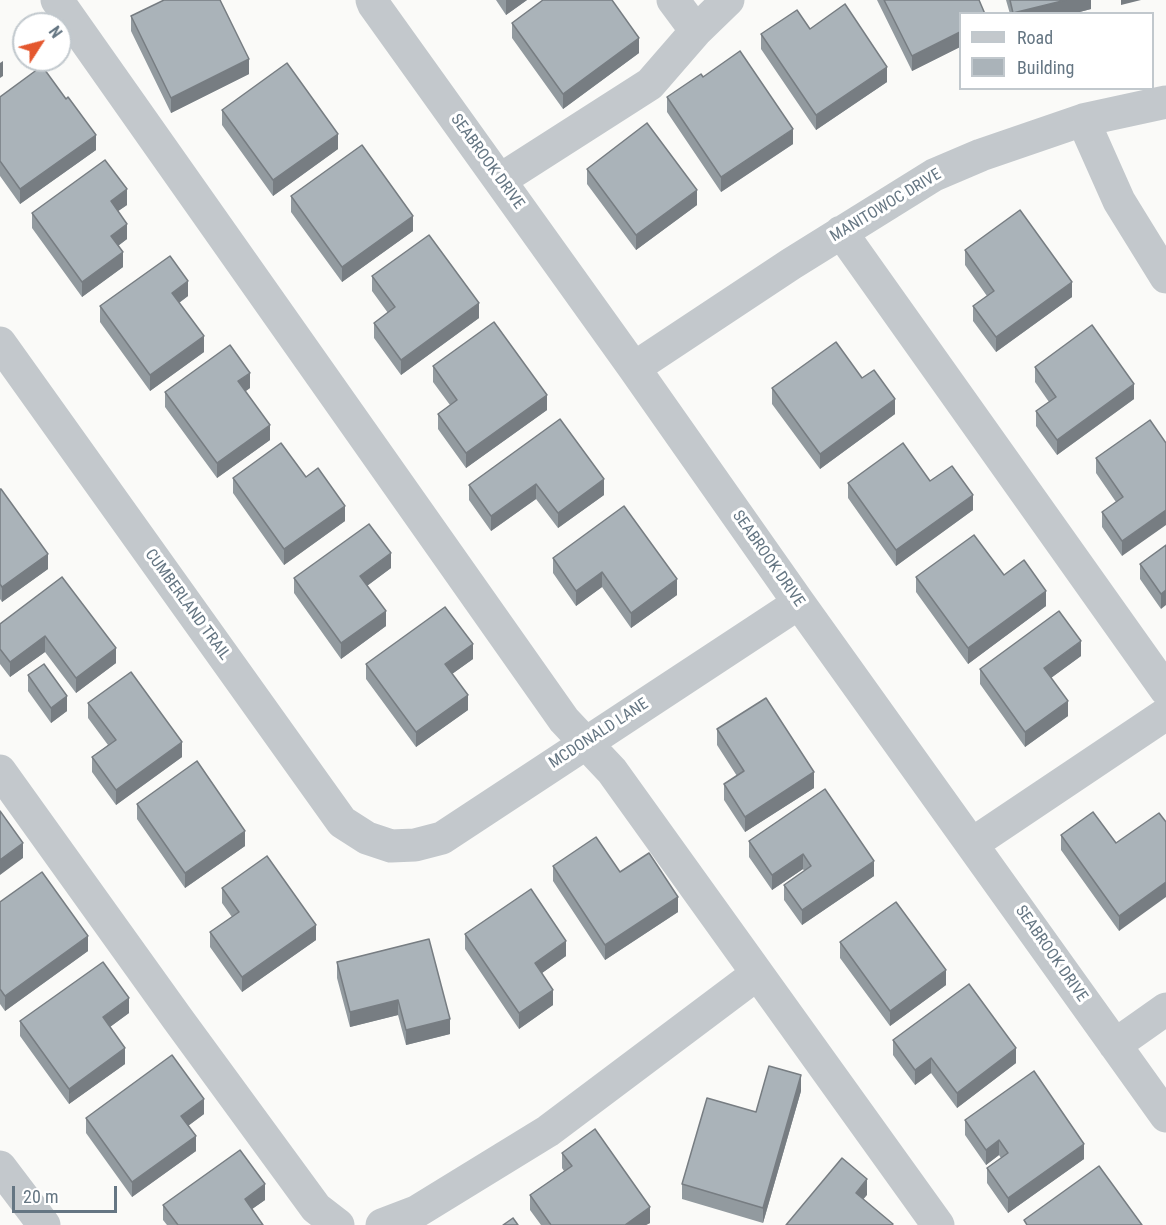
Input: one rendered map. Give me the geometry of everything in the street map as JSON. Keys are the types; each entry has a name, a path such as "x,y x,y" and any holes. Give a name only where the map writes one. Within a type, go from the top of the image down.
{"street":[{"path":"57,0 564,720 612,771 938,1225"},
{"name":"SEABROOK DRIVE","path":"372,0 1166,1116"},
{"path":"673,0 696,31"},
{"path":"500,180 650,84 696,31 728,0"},
{"name":"MANITOWOC DRIVE","path":"634,368 790,264 934,175 981,155 1083,120 1166,102"},
{"path":"1083,120 1119,201 1166,277"},
{"path":"841,232 1166,690"},
{"name":"CUMBERLAND TRAIL","path":"0,343 342,822 367,838 391,846"},
{"name":"MCDONALD LANE","path":"391,846 415,846 442,838 800,603"},
{"path":"972,844 1166,714"},
{"path":"0,771 316,1208 338,1225"},
{"path":"382,1225 416,1212 548,1131 757,974"},
{"path":"1115,1045 1166,1009"},
{"path":"0,1167 44,1225"}],"building":[{"path":"164,0 220,0 249,59 171,98 131,16"},
{"path":"543,0 612,0 639,38 563,94 512,23"},
{"path":"884,0 979,0 984,12 959,12 959,32 912,56"},
{"path":"1010,0 1066,0 1017,12 1013,12"},
{"path":"845,4 887,67 816,115 761,34 797,10 810,29"},
{"path":"740,51 793,129 721,177 667,97 701,74 703,77"},
{"path":"287,63 338,134 273,180 222,110"},
{"path":"34,72 46,72 96,135 20,189 0,161 0,97"},
{"path":"647,123 697,190 636,235 587,169"},
{"path":"362,145 413,216 342,267 291,196"},
{"path":"105,160 127,189 111,201 127,224 111,236 123,252 82,282 32,213"},
{"path":"1020,210 1072,282 996,337 973,306 994,291 965,250"},
{"path":"429,235 479,303 401,360 374,323 395,307 372,276"},
{"path":"170,256 188,281 172,293 204,336 150,375 100,306"},
{"path":"494,322 547,395 466,453 438,414 457,400 433,366"},
{"path":"1092,325 1134,384 1057,440 1036,411 1056,397 1035,367"},
{"path":"836,342 862,378 874,370 895,399 820,454 772,388"},
{"path":"230,345 250,373 238,381 270,425 217,463 165,392"},
{"path":"560,419 604,479 558,513 536,484 491,516 469,485"},
{"path":"1150,420 1166,443 1166,510 1122,541 1102,512 1123,497 1096,458"},
{"path":"281,443 306,477 318,468 345,506 284,549 233,478"},
{"path":"903,443 930,481 952,466 973,495 896,550 848,483"},
{"path":"0,489 48,554 2,587 0,584"},
{"path":"624,506 677,579 631,613 602,572 576,591 553,558"},
{"path":"369,524 391,553 360,576 386,611 341,643 294,578"},
{"path":"974,535 1004,575 1024,560 1046,591 968,648 916,577"},
{"path":"1166,545 1166,590 1161,594 1140,564"},
{"path":"62,577 116,648 76,678 45,636 10,662 0,649 0,624"},
{"path":"445,607 473,644 445,664 468,695 416,732 366,664"},
{"path":"1059,611 1081,641 1044,668 1068,701 1025,732 980,669"},
{"path":"44,664 67,696 51,708 28,675"},
{"path":"131,672 182,742 116,790 92,757 116,740 88,703"},
{"path":"766,698 814,772 745,817 724,784 744,771 717,729"},
{"path":"197,761 245,831 185,873 137,804"},
{"path":"825,789 874,861 802,910 784,885 811,866 803,854 772,875 749,841"},
{"path":"0,811 23,843 0,860"},
{"path":"1093,812 1116,843 1159,813 1166,822 1166,882 1119,916 1061,835"},
{"path":"596,837 620,872 649,853 678,897 605,945 553,866"},
{"path":"267,856 316,925 242,977 210,932 239,912 222,888"},
{"path":"42,872 88,936 5,996 0,989 0,902"},
{"path":"531,889 566,941 535,963 553,990 519,1013 465,934"},
{"path":"896,902 946,970 890,1011 840,942"},
{"path":"429,939 450,1019 406,1030 398,1000 350,1012 337,962"},
{"path":"103,962 129,998 103,1017 125,1048 69,1089 20,1021"},
{"path":"969,984 1016,1048 957,1093 931,1058 915,1070 893,1040"},
{"path":"172,1055 204,1099 181,1116 196,1136 132,1182 86,1118"},
{"path":"769,1066 801,1075 763,1208 682,1184 707,1098 756,1112"},
{"path":"1034,1071 1084,1144 1008,1198 987,1168 1008,1153 999,1140 986,1150 965,1120"},
{"path":"595,1129 650,1207 625,1225 551,1225 530,1195 572,1166 562,1153"},
{"path":"240,1150 265,1184 245,1199 263,1225 178,1225 163,1205"},
{"path":"842,1158 867,1179 856,1193 893,1224 786,1225"},
{"path":"1099,1166 1142,1225 1027,1225 1024,1220"},
{"path":"513,1218 518,1225 503,1225"}]}
